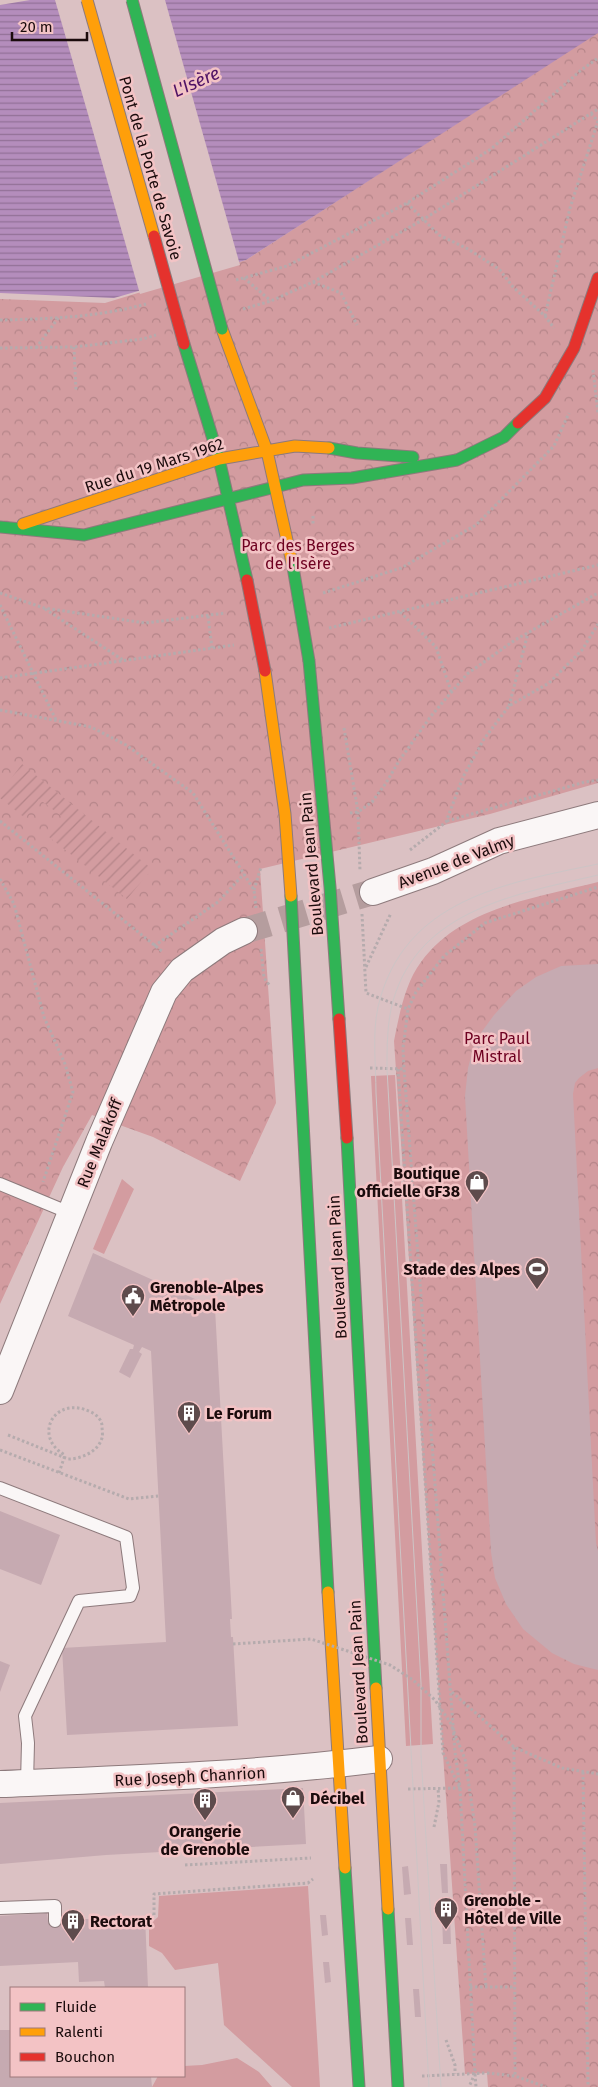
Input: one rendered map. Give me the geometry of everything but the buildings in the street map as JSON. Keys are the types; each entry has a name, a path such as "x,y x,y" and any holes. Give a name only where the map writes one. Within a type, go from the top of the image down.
{"main road":[{"name":"Pont de la Porte de Savoie","path":"86,0 219,460"},
{"name":"Pont de la Porte de Savoie","path":"132,0 222,329 267,451"},
{"name":"Rue du 19 Mars 1962","path":"0,527 84,535 303,480 352,478 457,460 504,437 545,398 574,348 598,278"},
{"name":"Rue du 19 Mars 1962","path":"12,528 219,460 295,446 316,446 357,453 457,460"},
{"name":"Boulevard Jean Pain","path":"267,451 293,567 309,661 330,887 343,1070 398,2087"},
{"name":"Boulevard Jean Pain","path":"219,460 247,580 265,671 285,814 292,908 328,1597 359,2087"}],"street":[{"name":"Avenue de Valmy","path":"365,893 433,871 499,841 598,815"},
{"name":"Rue Malakoff","path":"0,1391 8,1351 70,1213 98,1142 164,992 182,970 223,941 253,927"},
{"name":"Rue Joseph Chanrion","path":"0,1784 168,1778 272,1771 379,1759"}],"lane":[{"path":"0,1184 70,1213"},
{"path":"0,1488 126,1537 133,1588 130,1596 79,1601 25,1716 28,1743 27,1783"},
{"path":"0,1908 55,1906 55,1921"}],"path":[{"path":"235,280 288,266 407,203 492,149 580,71 598,58"},
{"path":"235,312 271,301 312,282 424,219 598,109"},
{"path":"545,316 570,208 598,121 591,114"},
{"path":"407,203 439,235 468,249 499,269 513,287 545,316 558,333"},
{"path":"244,278 271,301"},
{"path":"312,282 341,293 357,324"},
{"path":"0,320 118,312 154,302"},
{"path":"36,348 59,317"},
{"path":"0,348 74,347 143,339 162,334"},
{"path":"74,347 76,391"},
{"path":"588,374 592,365 598,413"},
{"path":"316,595 401,568 476,525 554,446 571,409"},
{"path":"0,593 44,608 145,623 234,612"},
{"path":"358,812 372,802 415,738 451,691 467,674 515,640 598,593"},
{"path":"0,605 56,720"},
{"path":"44,608 124,660"},
{"path":"399,611 436,647 451,691"},
{"path":"208,616 212,648"},
{"path":"446,822 463,777 484,739 509,706 549,682 582,650 598,624"},
{"path":"509,706 528,633"},
{"path":"0,710 92,727 126,746 193,793 254,890 253,927 264,978"},
{"path":"344,727 358,812 365,893 366,993 408,1009"},
{"path":"406,853 446,822 585,782 598,780"},
{"path":"0,821 165,954"},
{"path":"154,946 218,902 244,874"},
{"path":"0,879 14,904 41,998 44,1017 65,1064 72,1092 41,1189"},
{"path":"476,2087 460,1788 451,1692 403,1048 408,1009 416,992 444,956 485,923 598,887"},
{"path":"366,967 391,913"},
{"path":"404,1069 398,1069 443,1753 460,1788"},
{"path":"8,1435 63,1456 68,1459 78,1459 92,1452 102,1439 102,1423 95,1414 80,1406 66,1407 54,1417 50,1427 50,1439 56,1450 66,1455 62,1464 59,1473"},
{"path":"0,1450 129,1498 158,1496"},
{"path":"233,1644 311,1639 390,1664 414,1680 435,1700 450,1722 465,1759 475,1826 486,1988"},
{"path":"451,1692 514,1747 562,1768 598,1774"},
{"path":"514,1747 515,2076"},
{"path":"582,1772 588,2087"},
{"path":"434,1827 439,1802 438,1788"},
{"path":"184,1865 312,1858"},
{"path":"145,1916 154,1916 154,1894 308,1883 313,1879"},
{"path":"470,1987 514,1987"},
{"path":"446,2040 455,2065 455,2074"},
{"path":"475,2073 515,2076 546,2087"},
{"path":"469,2087 475,2073"}],"green space":[{"name":"Parc des Berges de l'Isère","path":"598,32 598,783 490,814 260,869 276,1103 240,1181 153,1137 92,1115 63,1167 0,1304 0,299 105,303 246,260"},
{"path":"22,764 152,869 127,899 49,837 64,818 39,799 25,818 0,798 0,793"},
{"name":"Parc Paul Mistral","path":"598,882 598,2087 488,2087 487,2073 465,2074 394,1041 403,1000 415,970 438,943 478,917 501,907"},
{"path":"395,1075 433,1744 406,1746 371,1076"},
{"path":"122,1179 134,1189 104,1254 93,1249"},
{"path":"308,1886 320,2087 292,2087 224,2025 218,1963 175,1970 162,1953 149,1946 149,1925 158,1917 159,1896"},
{"path":"237,2058 259,2072 272,2087 152,2087 157,2077 185,2077 185,2066 202,2065"}],"water":[{"name":"L'Isère","path":"30,0 598,0 598,33 246,260 114,298 0,293 0,5"}],"pier":[{"path":"55,0 165,0 240,265 140,294"}],"tunnel":[{"path":"244,931 373,892"}],"tram line":[{"path":"429,2087 376,1093 376,1017 391,971 410,942 434,919 463,902 495,889 528,879 598,864"},
{"path":"441,2087 421,1755 421,1683 387,1069 387,1043 390,1018 393,1001 406,970 425,945 448,926 475,911 505,899 598,875"}],"traffic: fast":[{"path":"132,0 222,329"},
{"path":"184,344 219,459 247,580"},
{"path":"0,527 84,535 303,480 352,478 457,460 504,437 518,423"},
{"path":"329,448 357,453 413,457"},
{"path":"293,567 309,661"},
{"path":"309,661 330,887 339,1019"},
{"path":"291,896 328,1592"},
{"path":"347,1138 376,1688"},
{"path":"345,1868 359,2087"},
{"path":"388,1909 398,2087"}],"traffic: slow":[{"path":"87,0 154,236"},
{"path":"222,329 267,451 293,567"},
{"path":"23,524 219,459 295,446 329,448"},
{"path":"265,671 285,814 291,896"},
{"path":"328,1592 345,1868"},
{"path":"376,1688 388,1909"}],"traffic: jam":[{"path":"154,236 184,344"},
{"path":"518,423 545,398 574,348 598,278"},
{"path":"247,580 265,671"},
{"path":"339,1019 347,1138"}],"place":[{"name":"Boutique officielle GF38","path":"477,1203"},
{"name":"Stade des Alpes","path":"537,1290"},
{"name":"Grenoble-Alpes Métropole","path":"133,1317"},
{"name":"Le Forum","path":"189,1434"},
{"name":"Décibel","path":"293,1819"},
{"name":"Orangerie de Grenoble","path":"205,1821"},
{"name":"Grenoble - Hôtel de Ville","path":"446,1930"},
{"name":"Rectorat","path":"73,1942"}]}
